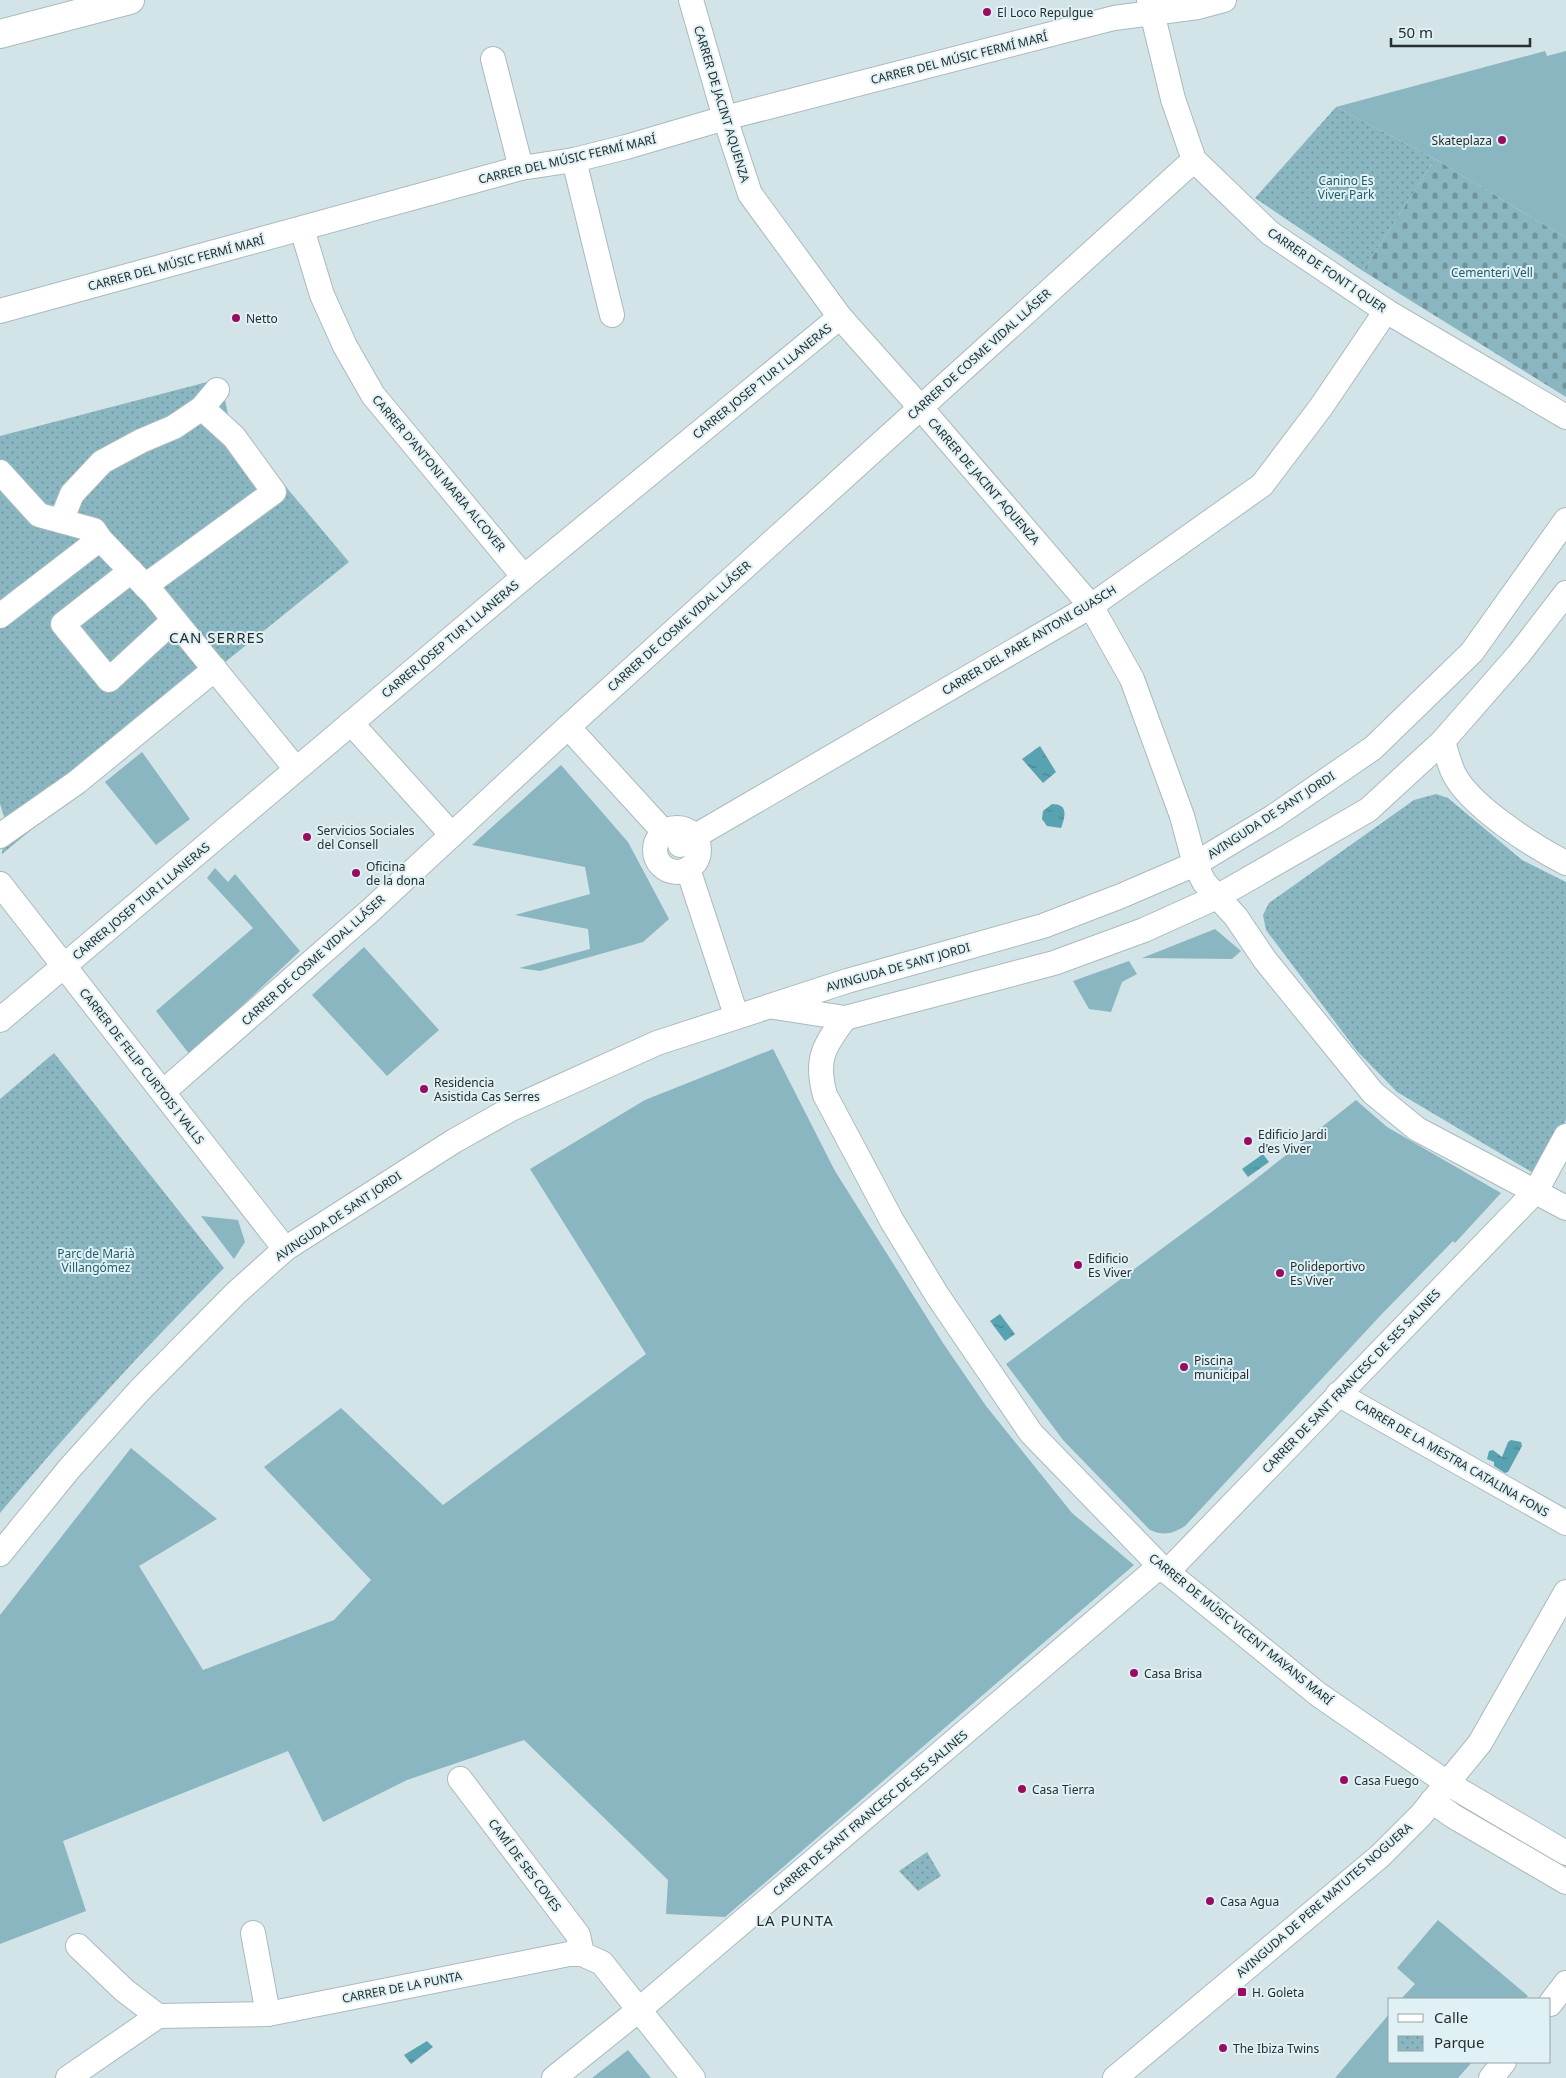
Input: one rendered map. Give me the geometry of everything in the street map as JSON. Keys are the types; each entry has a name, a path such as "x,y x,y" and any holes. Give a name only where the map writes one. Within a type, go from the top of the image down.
{"main road":[{"path":"0,34 124,1"}],"street":[{"name":"CARRER DE JACINT AQUENZA","path":"691,0 724,118 750,194 840,317 1091,606 1132,679 1182,816 1195,864 1204,882 1236,917 1265,960 1373,1093 1417,1129 1566,1208"},
{"name":"CARRER DEL MÚSIC FERMÍ MARÍ","path":"0,311 520,168 574,160 724,118 1114,18 1150,6 1198,7 1224,0"},
{"name":"CARRER DE FONT I QUER","path":"1150,6 1173,99 1194,160 1249,222 1270,232 1386,311 1566,416"},
{"path":"493,60 520,168"},
{"path":"574,160 612,315"},
{"name":"CARRER DE COSME VIDAL LLÁSER","path":"162,1092 357,922 568,727 1194,160"},
{"name":"CARRER D'ANTONI MARIA ALCOVER","path":"302,228 322,295 344,346 374,396 524,577"},
{"name":"CARRER DEL PARE ANTONI GUASCH","path":"680,838 1091,606 1262,485 1321,407 1386,311"},
{"name":"CARRER JOSEP TUR I LLANERAS","path":"0,1020 524,577 840,317"},
{"path":"61,521 72,494 102,462 141,441 174,427 209,399 274,492 138,579 63,624 108,680 174,620"},
{"path":"0,472 39,515 94,530 174,620 296,769"},
{"name":"AVINGUDA DE SANT JORDI","path":"0,1554 69,1469 139,1392 236,1293 285,1249 454,1141 511,1109 657,1043 736,1015 846,981 1043,926 1121,896 1195,864 1273,817 1373,748 1472,652 1566,520"},
{"path":"0,616 100,539"},
{"name":"AVINGUDA DE SANT JORDI","path":"767,1006 845,1018 1054,963 1144,930 1217,897 1368,810 1443,741 1519,654 1566,593"},
{"path":"0,836 77,782 215,670"},
{"path":"351,723 452,835"},
{"path":"568,727 680,838 700,848 697,861 688,869 672,872 658,862 655,846 680,838"},
{"path":"1443,741 1454,775 1481,806 1517,834 1566,863"},
{"path":"688,869 736,1015"},
{"name":"CARRER DE FELIP CURTOIS I VALLS","path":"0,884 285,1249"},
{"name":"CARRER DE MÚSIC VICENT MAYANS MARÍ","path":"845,1018 829,1040 823,1054 820,1075 825,1095 892,1221 937,1296 1031,1433 1164,1569 1319,1695 1447,1783 1566,1853"},
{"name":"CARRER DE SANT FRANCESC DE SES SALINES","path":"554,2078 640,2009 1164,1569 1536,1191 1566,1136"},
{"name":"CARRER DE LA MESTRA CATALINA FONS","path":"1338,1394 1566,1523"},
{"name":"AVINGUDA DE PERE MATUTES NOGUERA","path":"1115,2078 1380,1856 1413,1824 1480,1743 1502,1708 1566,1592"},
{"name":"CAMÍ DE SES COVES","path":"460,1779 578,1935 582,1954"},
{"path":"1432,1801 1453,1816 1566,1882"},
{"path":"253,1933 268,2014"},
{"path":"68,2078 158,2016 124,1990 78,1946"},
{"name":"CARRER DE LA PUNTA","path":"158,2016 268,2014 568,1954 582,1954"},
{"path":"582,1954 602,1963 693,2078"},
{"path":"1551,2003 1566,1983"},
{"path":"1491,2078 1503,2063"}],"green space":[{"path":"1545,51 1547,56 1566,51 1566,238 1435,159 1336,107"},
{"name":"Canino Es Viver Park","path":"1336,107 1435,159 1363,271 1255,198"},
{"name":"Cementeri Vell","path":"1435,159 1566,238 1566,397 1363,271"},
{"path":"215,380 224,395 229,419 349,562 224,663 210,683 2,854 5,819 0,804 0,436"},
{"path":"142,752 190,819 156,845 105,782"},
{"path":"561,765 628,842 669,919 643,942 540,971 519,968 590,949 588,929 515,915 590,894 585,867 472,845"},
{"path":"1436,794 1448,798 1522,860 1566,882 1566,1120 1535,1174 1397,1092 1357,1051 1266,930 1263,915 1269,903 1414,800"},
{"path":"215,868 228,882 235,874 300,951 190,1055 156,1011 253,928 207,878"},
{"path":"1215,929 1241,951 1232,959 1142,958"},
{"path":"364,947 439,1030 387,1076 312,995"},
{"path":"1129,961 1137,974 1122,982 1111,1012 1089,1009 1073,981"},
{"path":"773,1049 835,1171 943,1343 986,1406 1072,1513 1134,1565 725,1917 666,1914 668,1880 524,1740 407,1780 323,1822 288,1751 63,1841 86,1911 0,1944 0,1615 131,1448 217,1519 139,1566 203,1670 334,1620 371,1580 264,1467 341,1408 443,1505 646,1354 530,1169 645,1100"},
{"name":"Parc de Marià Villangómez","path":"54,1053 224,1268 109,1388 0,1513 0,1099"},
{"path":"1356,1100 1387,1127 1501,1193 1455,1243 1453,1241 1380,1316 1185,1526 1168,1533 1150,1530 1063,1440 1006,1364 1252,1182"},
{"path":"201,1216 238,1220 245,1242 234,1259"},
{"path":"927,1852 941,1876 918,1891 899,1871"},
{"path":"1438,1920 1528,1996 1526,1998 1402,1998 1415,1984 1397,1968"},
{"path":"1388,2015 1388,2063 1471,2063 1458,2078 1335,2078"},
{"path":"628,2050 651,2078 592,2078"}],"water":[{"path":"1040,746 1056,772 1043,783 1022,759"},
{"path":"1052,804 1061,806 1063,809 1064,816 1061,828 1047,826 1042,819 1043,811"},
{"path":"1263,1154 1269,1162 1248,1177 1242,1169"},
{"path":"1000,1314 1015,1334 1005,1341 990,1321"},
{"path":"1511,1440 1521,1442 1522,1446 1508,1472 1505,1473 1494,1466 1494,1462 1487,1459 1489,1451 1493,1450 1502,1457 1508,1442"},
{"path":"427,2041 433,2047 411,2064 404,2055"}],"place":[{"name":"El Loco Repulgue","path":"987,12"},
{"name":"Skateplaza","path":"1502,140"},
{"name":"Netto","path":"236,318"},
{"name":"Servicios Sociales del Consell","path":"307,837"},
{"name":"Oficina de la dona","path":"356,873"},
{"name":"Residencia Asistida Cas Serres","path":"424,1089"},
{"name":"Edificio Jardi d'es Viver","path":"1248,1141"},
{"name":"Edificio Es Viver","path":"1078,1265"},
{"name":"Polideportivo Es Viver","path":"1280,1273"},
{"name":"Piscina municipal","path":"1184,1367"},
{"name":"Casa Brisa","path":"1134,1673"},
{"name":"Casa Fuego","path":"1344,1780"},
{"name":"Casa Tierra","path":"1022,1789"},
{"name":"Casa Agua","path":"1210,1901"},
{"name":"H. Goleta","path":"1242,1992"},
{"name":"The Ibiza Twins","path":"1223,2048"}],"district":[{"name":"CAN SERRES","path":"217,637"},
{"name":"LA PUNTA","path":"795,1920"}]}
